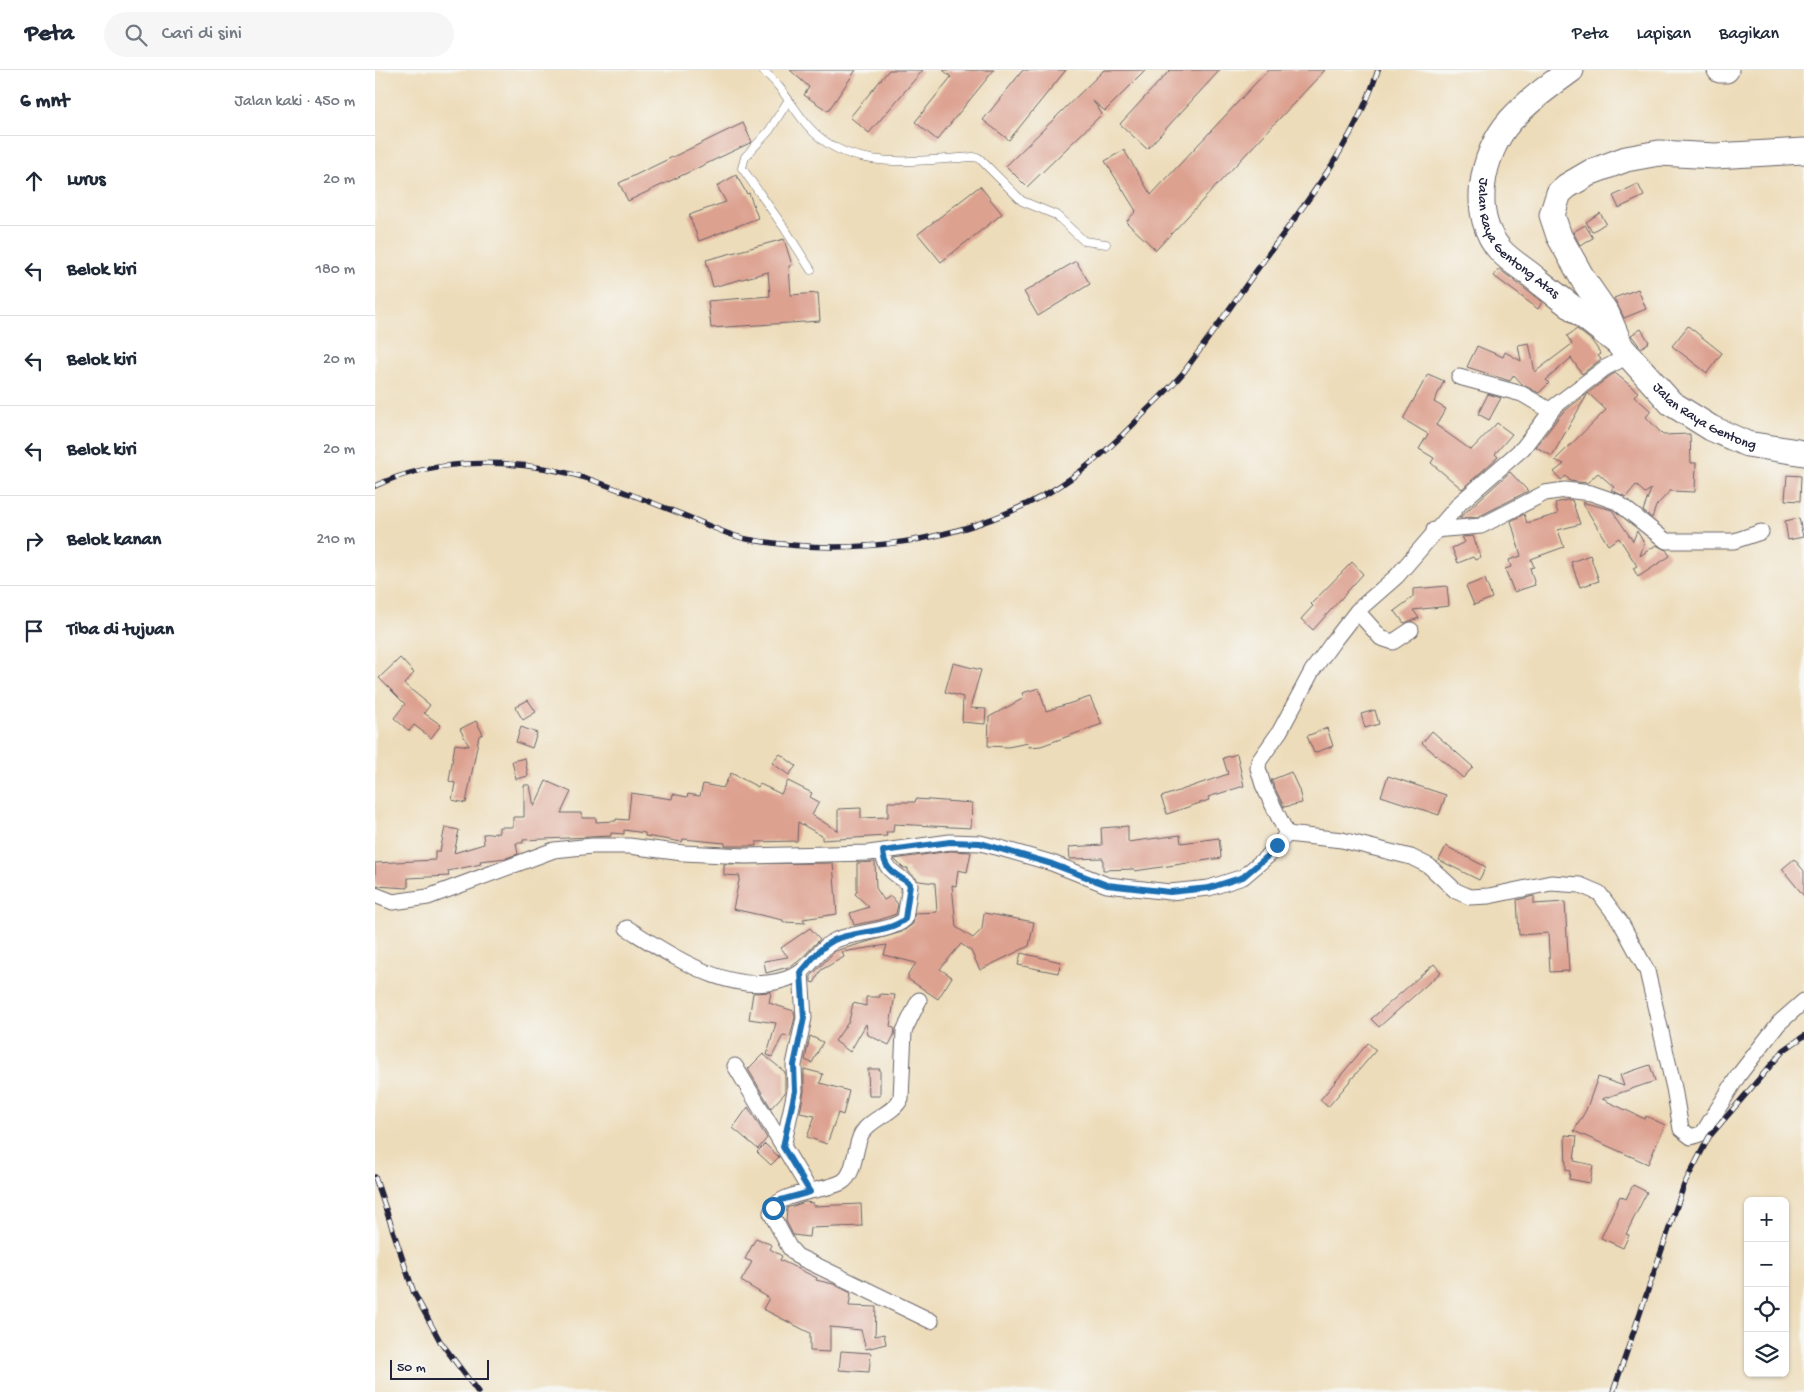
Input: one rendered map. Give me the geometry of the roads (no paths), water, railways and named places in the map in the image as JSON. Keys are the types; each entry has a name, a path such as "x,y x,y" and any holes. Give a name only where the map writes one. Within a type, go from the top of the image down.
{"highway":[{"name":"Jalan Raya Gentong Atas","path":"1571,70 1537,94 1509,123 1489,159 1481,191 1485,221 1501,251 1625,351"},
{"path":"1721,70 1726,70"},
{"path":"1625,351 1617,331 1583,281 1559,236 1552,215 1559,193 1575,179 1640,156 1659,153 1715,156 1804,151"},
{"name":"Jalan Raya Gentong","path":"1625,351 1671,403 1711,428 1747,444 1804,453"}],"street":[{"path":"1287,834 1263,786 1258,768 1259,761 1280,731 1312,671 1357,612 1397,576 1434,530 1460,502 1523,448 1551,411 1578,387 1625,351"},
{"path":"1459,377 1522,394 1551,411"},
{"path":"1434,530 1481,526 1545,493 1565,490 1591,493 1617,502 1666,541 1734,541 1761,532"},
{"path":"1357,612 1385,641 1393,642 1411,630"},
{"path":"375,895 393,902 428,897 554,850 592,846 629,846 683,853 746,856 883,851 950,842 980,843 1052,864 1107,885 1170,892 1209,888 1243,877 1269,855 1287,834"},
{"path":"1287,834 1342,840 1411,857 1429,866 1457,891 1470,897 1489,896 1551,883 1580,885 1599,893 1619,921 1647,971 1674,1088 1679,1124 1682,1132 1688,1136 1694,1137 1703,1133 1739,1076 1779,1023 1804,1001"},
{"path":"627,928 673,957 731,980 764,983 793,977 801,972 814,956 833,941 886,927 905,919 910,884 889,870 884,862 883,851"},
{"path":"783,1147 795,1091 794,1065 804,1018 801,972"},
{"path":"919,1000 904,1031 902,1090 899,1102 865,1129 859,1140 845,1181 781,1200 773,1208 772,1218 793,1252 803,1260 931,1321"},
{"path":"735,1066 810,1192"}],"lane":[{"path":"762,70 817,135 845,153 861,158 882,161 973,156 979,158 1022,201 1056,215 1084,241 1107,244"},
{"path":"788,101 769,132 745,156 742,168 811,270"}],"railway":[{"path":"375,486 399,476 425,469 453,465 481,463 537,467 589,479 723,532 743,538 790,545 828,547 904,542 978,524 1014,510 1062,485 1101,455 1183,373 1327,173 1356,123 1378,70"},
{"path":"1613,1392 1684,1185 1709,1137 1784,1050 1804,1036"},
{"path":"375,1177 414,1293 440,1341 478,1392"}]}
